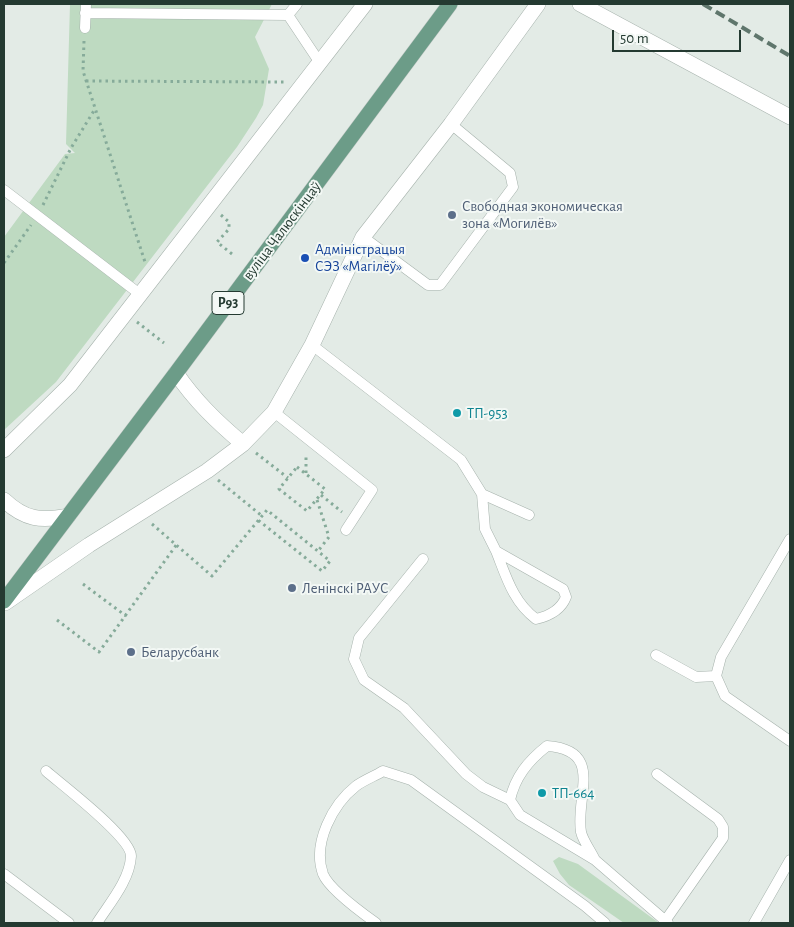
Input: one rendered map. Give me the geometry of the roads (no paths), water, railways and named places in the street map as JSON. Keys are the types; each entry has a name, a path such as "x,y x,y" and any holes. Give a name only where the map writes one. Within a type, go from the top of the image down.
{"main road":[{"name":"вуліца Чалюскінцаў","path":"4,602 450,4"}],"street":[{"path":"4,450 70,385 152,282 365,4"},
{"path":"4,602 139,512 207,471 243,444 274,412 312,345 363,237 450,124 538,4"},
{"path":"580,4 790,117"},
{"path":"176,373 190,393 211,416 243,444"},
{"path":"4,500 18,512 30,517 48,520 68,516"}],"lane":[{"path":"288,16 297,4"},
{"path":"85,28 86,8 288,16"},
{"path":"288,16 320,62"},
{"path":"363,237 428,285 440,286 513,187 510,173 450,124"},
{"path":"4,190 141,296"},
{"path":"312,345 461,460 482,494 484,529 496,551 513,594 526,611 536,619 542,618 548,616 563,604 566,597 563,589 496,551"},
{"path":"274,412 372,490 346,530"},
{"path":"482,494 529,515"},
{"path":"790,539 721,657 716,676 725,696 790,741"},
{"path":"423,559 360,638 354,659 364,680 404,708 466,774 483,787 510,800 520,815 595,860 666,922 723,838 723,827 718,819 657,774"},
{"path":"656,655 696,677 716,676"},
{"path":"510,800 513,784 530,759 547,746 564,748 578,758 585,770 581,832 595,860"},
{"path":"46,770 122,836 131,854 127,874 96,923"},
{"path":"376,923 349,903 323,874 320,842 334,811 356,785 383,771 411,780 585,906 605,923"},
{"path":"754,923 790,860"},
{"path":"4,874 69,923"}],"railway":[{"path":"703,4 790,56"}],"place":[{"name":"Свободная экономическая зона «Могилёв»","path":"452,215"},
{"name":"Адміністрацыя СЭЗ «Магілёў»","path":"305,258"},
{"name":"ТП-953","path":"457,413"},
{"name":"Ленінскі РАУС","path":"292,588"},
{"name":"Беларусбанк","path":"131,652"},
{"name":"ТП-664","path":"542,793"}]}
